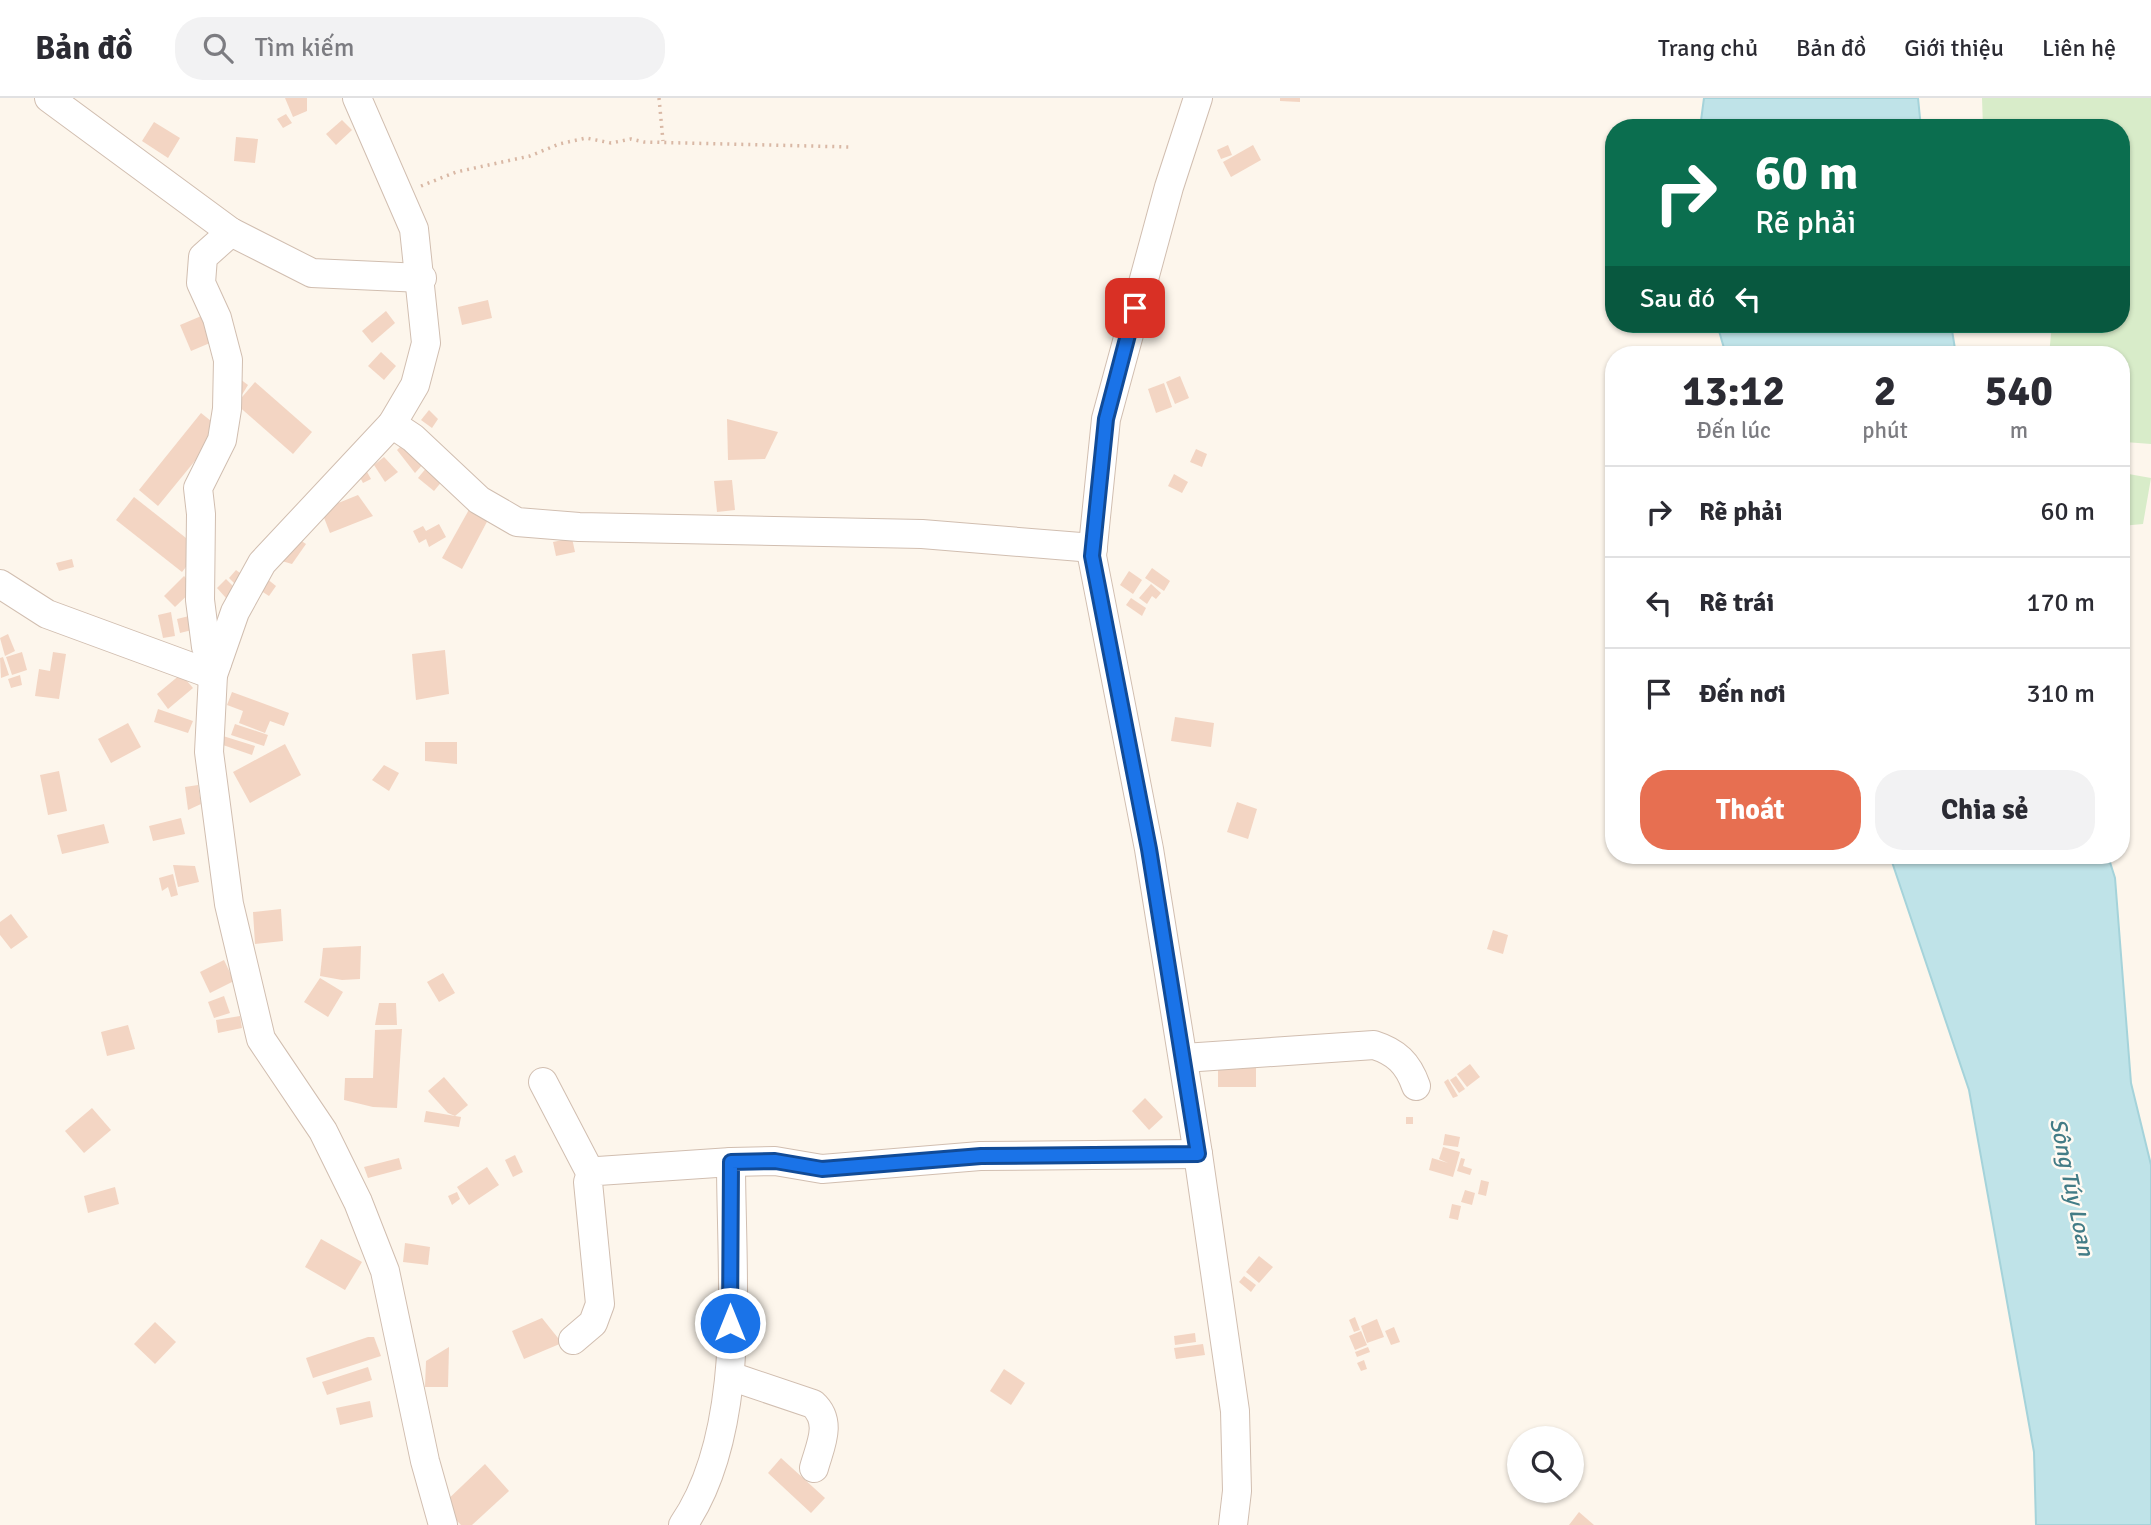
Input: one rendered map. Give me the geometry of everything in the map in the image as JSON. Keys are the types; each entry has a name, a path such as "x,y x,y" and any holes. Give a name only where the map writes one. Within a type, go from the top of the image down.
{"street":[{"path":"49,98 231,232 312,273 422,278"},
{"path":"357,98 414,229 422,278 426,342 415,385 392,424 262,563 235,612 215,669 209,752 229,904 261,1039 323,1131 358,1202 385,1271 425,1461 443,1525"},
{"path":"1198,98 1158,228 1106,419 1093,548 1149,849 1184,1058 1235,1411 1237,1491 1233,1525"},
{"path":"215,669 206,647 200,600 201,514 198,488 222,440 227,409 228,360 217,317 201,283 203,257 231,232"},
{"path":"392,424 413,438 479,500 517,522 579,527 922,534 1093,548"},
{"path":"0,584 47,614 215,669"},
{"path":"1184,1058 1374,1045 1397,1055 1406,1065 1416,1086"},
{"path":"543,1082 591,1174"},
{"path":"573,1340 593,1322 600,1304 588,1182 591,1174 598,1171 731,1162 775,1161 822,1169 981,1156 1198,1154"},
{"path":"683,1525 706,1487 730,1376 731,1162"},
{"path":"730,1376 813,1404 821,1411 824,1432 814,1468"}],"path":[{"path":"659,98 663,141"},
{"path":"400,193 456,172 530,156 586,138 611,143 631,139 851,147"}],"green space":[{"path":"1982,98 2151,98 2151,444 2130,442 2130,346 2050,346 2051,333 2130,333 2130,119 1983,119"},
{"path":"2130,474 2151,478 2143,524 2130,525"}],"water":[{"path":"1704,98 1918,98 1920,119 1701,119"},
{"path":"1720,333 1952,333 1955,346 1723,346"},
{"name":"Sông Túy Loan","path":"1893,864 2111,864 2115,878 2131,1083 2151,1165 2151,1525 2036,1525 2034,1452 1969,1090"}],"building":[{"path":"285,98 307,98 307,111 293,117"},
{"path":"1280,98 1300,98 1300,102 1280,101"},
{"path":"286,114 292,123 283,128 277,119"},
{"path":"342,120 352,130 336,145 326,134"},
{"path":"154,122 180,138 168,158 142,141"},
{"path":"236,137 258,139 255,163 234,161"},
{"path":"1228,145 1232,155 1221,159 1217,150"},
{"path":"1253,145 1261,160 1231,177 1223,162"},
{"path":"488,300 492,318 462,325 458,307"},
{"path":"386,311 395,323 372,343 362,331"},
{"path":"206,314 217,340 191,351 180,325"},
{"path":"381,352 396,366 384,380 368,366"},
{"path":"1180,376 1189,398 1175,404 1166,382"},
{"path":"240,379 248,385 240,398"},
{"path":"255,382 312,432 293,454 236,404"},
{"path":"1164,383 1172,407 1156,413 1148,389"},
{"path":"429,410 438,419 432,428 421,420"},
{"path":"201,413 221,429 158,506 139,490"},
{"path":"727,419 778,432 765,459 728,460"},
{"path":"403,444 425,462 415,473 397,450"},
{"path":"1196,449 1207,454 1202,467 1190,462"},
{"path":"384,457 398,472 385,482 374,465"},
{"path":"361,461 371,479 363,483 356,470"},
{"path":"427,467 443,480 434,491 418,478"},
{"path":"1174,474 1188,482 1182,493 1168,486"},
{"path":"732,480 735,510 717,512 714,481"},
{"path":"358,495 373,516 330,533 321,510"},
{"path":"134,497 200,549 182,572 116,520"},
{"path":"471,506 490,516 462,569 442,558"},
{"path":"439,524 446,537 429,547 426,539 419,543 413,531 423,526 426,531"},
{"path":"291,534 306,544 292,564 275,559"},
{"path":"572,538 575,552 556,556 553,542"},
{"path":"72,559 74,567 59,571 56,563"},
{"path":"1152,568 1170,581 1164,591 1145,578"},
{"path":"236,570 244,576 236,585 229,578"},
{"path":"1129,571 1142,580 1133,594 1120,585"},
{"path":"184,576 195,588 175,607 164,596"},
{"path":"266,578 276,586 269,596 258,589"},
{"path":"226,579 235,588 226,598 217,588"},
{"path":"1151,584 1161,593 1156,599 1152,596 1147,604 1139,598"},
{"path":"1131,598 1146,608 1142,616 1126,605"},
{"path":"171,612 175,636 163,638 158,615"},
{"path":"197,614 200,628 180,633 177,619"},
{"path":"8,634 15,651 5,656 0,638"},
{"path":"445,650 449,694 416,700 412,654"},
{"path":"22,652 27,670 12,675 6,657"},
{"path":"53,652 66,654 59,699 35,696 39,669 50,671"},
{"path":"3,657 9,675 1,678 0,658"},
{"path":"181,674 193,688 168,709 157,694"},
{"path":"20,675 22,685 11,688 8,679"},
{"path":"232,692 289,713 284,726 270,721 265,733 239,723 243,711 227,705"},
{"path":"158,709 193,721 188,733 154,722"},
{"path":"1175,717 1214,723 1211,747 1171,741"},
{"path":"128,723 141,747 111,763 98,739"},
{"path":"235,724 268,735 264,746 231,735"},
{"path":"223,736 255,746 252,755 220,744"},
{"path":"425,742 457,742 457,764 425,761"},
{"path":"285,744 301,775 250,803 233,772"},
{"path":"384,765 399,773 389,791 372,780"},
{"path":"59,771 67,811 48,815 40,775"},
{"path":"198,785 201,804 188,810 185,787"},
{"path":"1237,802 1257,809 1248,839 1227,832"},
{"path":"181,818 185,834 153,841 149,826"},
{"path":"104,824 109,843 62,854 57,835"},
{"path":"173,865 195,866 199,882 178,887"},
{"path":"173,874 178,895 171,897 168,887 162,891 159,878"},
{"path":"281,909 283,941 255,944 253,912"},
{"path":"11,914 28,937 11,949 0,935 0,922"},
{"path":"1493,930 1508,935 1503,954 1487,949"},
{"path":"361,946 360,979 342,980 320,976 323,948"},
{"path":"224,960 234,981 210,993 200,972"},
{"path":"443,973 455,993 439,1002 427,982"},
{"path":"320,978 343,992 328,1017 304,1002"},
{"path":"224,996 230,1013 214,1018 208,1002"},
{"path":"379,1003 396,1003 397,1025 375,1025"},
{"path":"240,1016 242,1028 218,1033 216,1020"},
{"path":"128,1025 135,1049 107,1056 101,1032"},
{"path":"402,1029 397,1108 373,1107 344,1100 345,1078 373,1078 375,1030"},
{"path":"1470,1064 1480,1077 1467,1087 1457,1074"},
{"path":"1218,1067 1256,1067 1256,1087 1218,1087"},
{"path":"1456,1076 1465,1089 1459,1093 1450,1080"},
{"path":"444,1077 468,1105 455,1116 448,1113 428,1091"},
{"path":"1448,1079 1458,1096 1453,1098 1444,1082"},
{"path":"1145,1098 1163,1117 1149,1130 1132,1111"},
{"path":"92,1108 111,1130 84,1153 65,1131"},
{"path":"426,1111 461,1117 459,1127 424,1122"},
{"path":"1406,1117 1413,1117 1413,1124 1406,1124"},
{"path":"1445,1134 1460,1137 1458,1147 1443,1145"},
{"path":"1443,1147 1460,1152 1453,1177 1429,1170 1432,1158 1448,1163 1439,1159"},
{"path":"515,1155 523,1172 513,1177 505,1160"},
{"path":"399,1158 402,1169 368,1178 364,1167"},
{"path":"1461,1158 1465,1159 1463,1166 1472,1169 1470,1175 1457,1171"},
{"path":"487,1167 499,1185 469,1205 457,1187"},
{"path":"1481,1180 1489,1182 1486,1196 1478,1194"},
{"path":"115,1187 119,1204 88,1213 84,1196"},
{"path":"1465,1190 1475,1193 1472,1205 1461,1202"},
{"path":"457,1192 460,1199 452,1205 448,1196"},
{"path":"1452,1204 1461,1206 1458,1220 1449,1218"},
{"path":"321,1239 362,1262 345,1290 305,1267"},
{"path":"405,1243 430,1247 428,1265 403,1262"},
{"path":"1259,1256 1273,1267 1259,1283 1246,1272"},
{"path":"1244,1276 1256,1285 1251,1292 1239,1282"},
{"path":"1355,1317 1360,1330 1354,1332 1349,1320"},
{"path":"542,1318 562,1343 524,1359 512,1331"},
{"path":"1377,1319 1384,1337 1367,1343 1361,1326"},
{"path":"155,1322 176,1342 155,1364 134,1344"},
{"path":"1394,1327 1400,1342 1391,1345 1385,1331"},
{"path":"1361,1331 1367,1345 1355,1350 1349,1336"},
{"path":"1195,1333 1196,1342 1175,1345 1174,1336"},
{"path":"374,1337 381,1356 313,1378 306,1358"},
{"path":"1203,1344 1205,1355 1176,1359 1174,1348"},
{"path":"449,1347 448,1387 425,1387 426,1361"},
{"path":"1368,1347 1370,1352 1357,1357 1355,1352"},
{"path":"1364,1360 1367,1369 1361,1371 1357,1363"},
{"path":"368,1367 372,1380 327,1395 322,1382"},
{"path":"1004,1369 1025,1383 1011,1405 990,1391"},
{"path":"370,1401 373,1417 340,1425 336,1408"},
{"path":"781,1458 825,1498 811,1513 768,1473"},
{"path":"485,1464 509,1491 472,1525 461,1525 442,1505"},
{"path":"1579,1512 1594,1525 1569,1525"}],"route":[{"path":"730,1323 731,1162 775,1161 822,1169 981,1156 1198,1154 1149,849 1092,556 1106,419 1135,308"}]}
